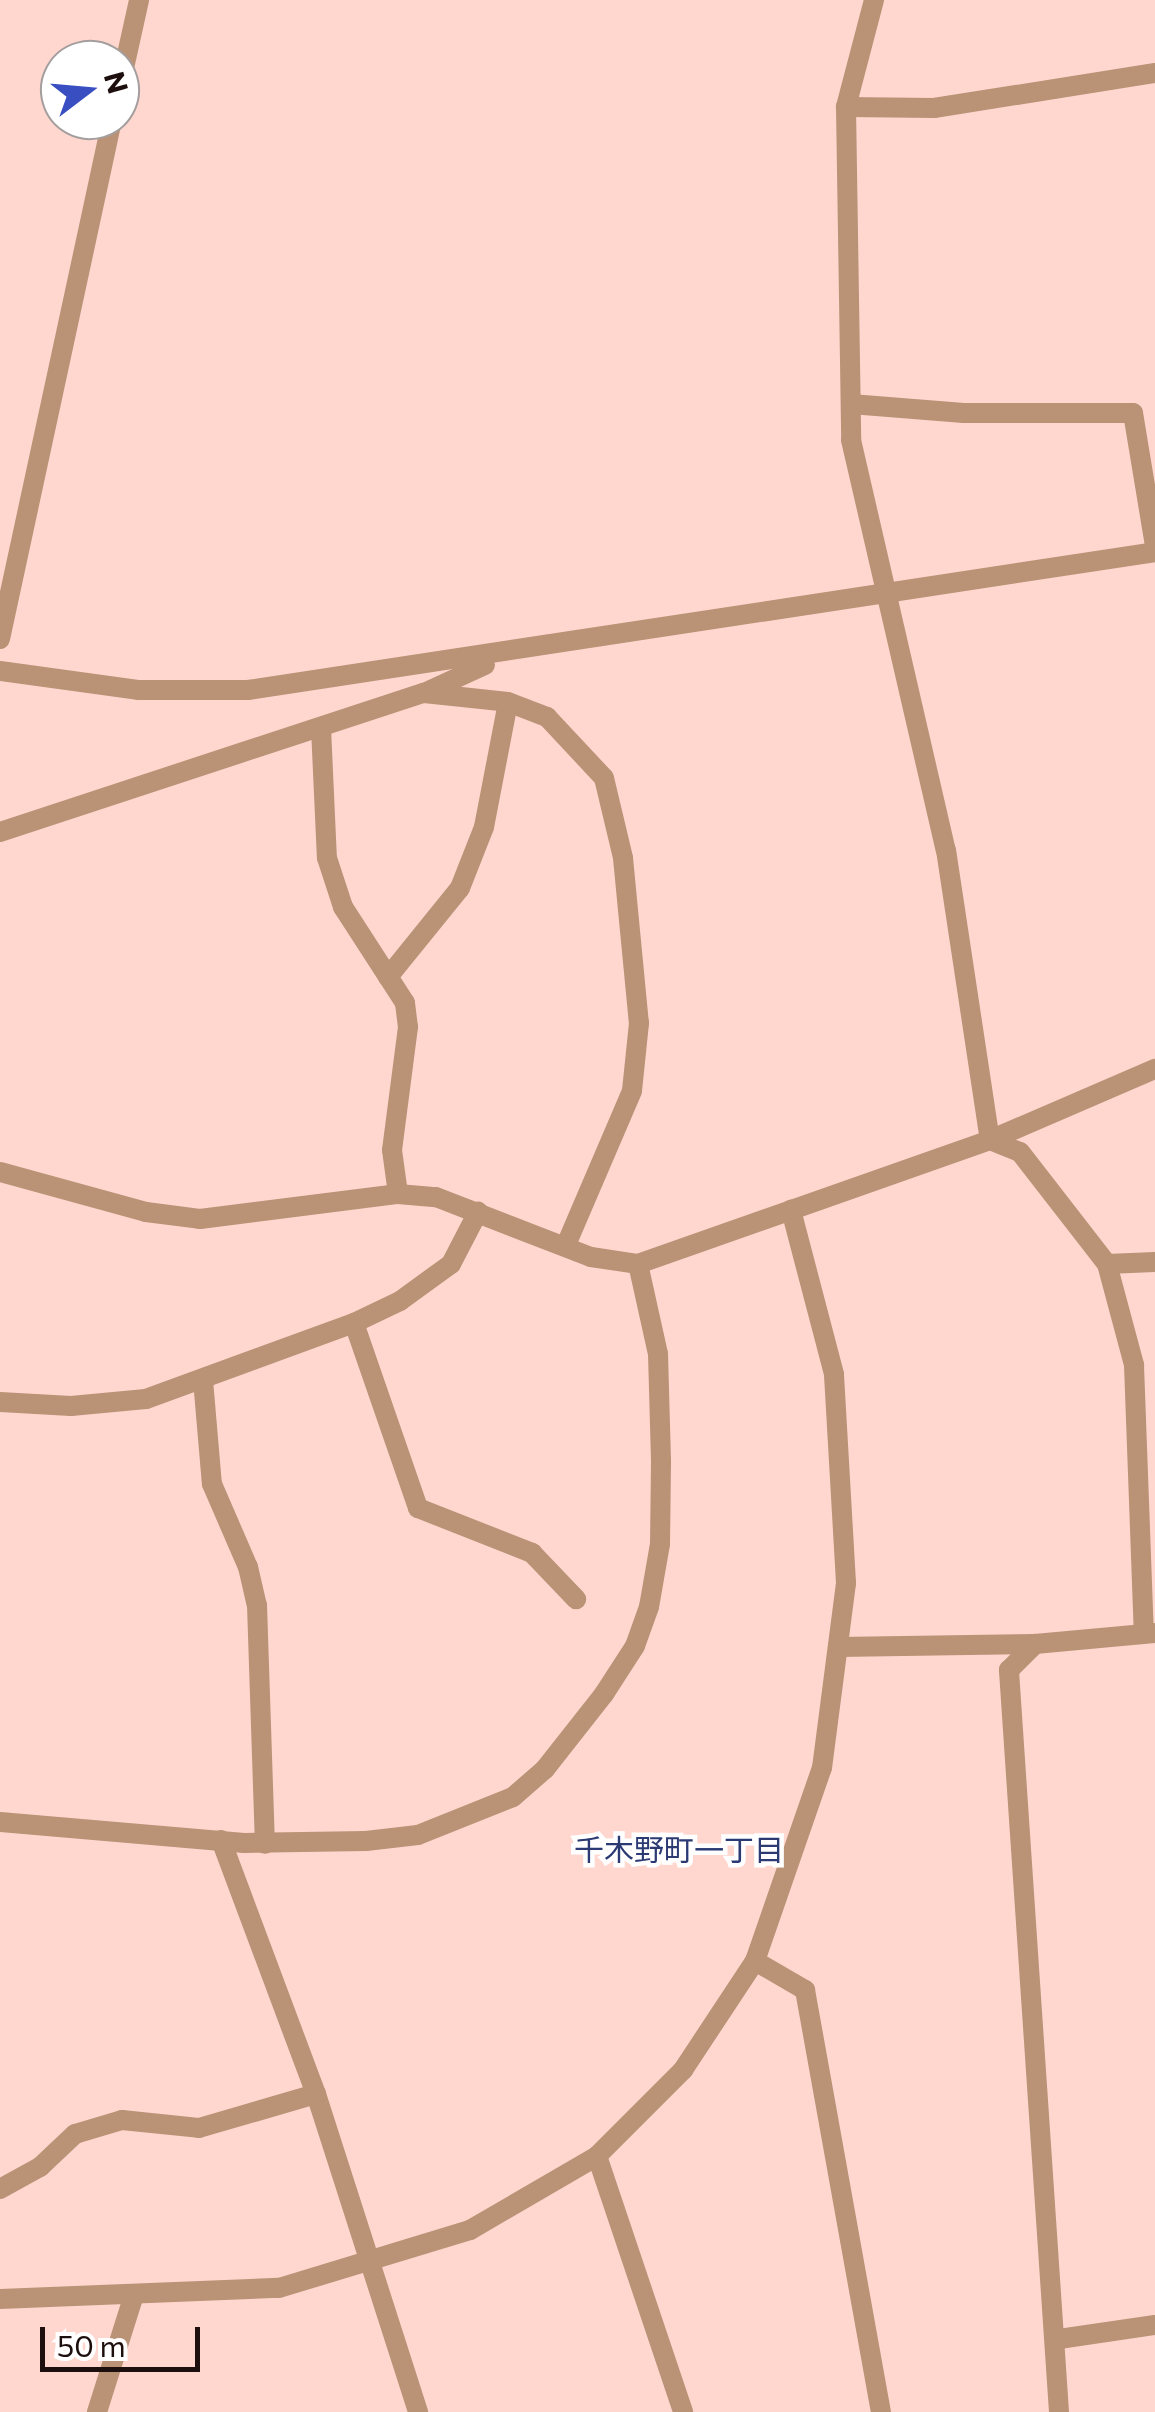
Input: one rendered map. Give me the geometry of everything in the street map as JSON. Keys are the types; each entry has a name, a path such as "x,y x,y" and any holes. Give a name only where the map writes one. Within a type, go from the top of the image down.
{"street":[{"path":"130,40 139,0"},
{"path":"874,0 846,107 851,440 882,595 946,850 990,1140"},
{"path":"846,107 934,108 1155,73"},
{"path":"0,639 108,140"},
{"path":"0,671 138,690 248,690 506,655 1155,549 1133,414 964,413 851,404"},
{"path":"0,832 424,693 506,655"},
{"path":"424,693 508,702 548,718 604,778 637,962 632,1092 566,1245"},
{"path":"388,977 460,888 484,827 508,702"},
{"path":"321,728 327,858 343,907 406,1003 408,1027 392,1150 398,1194"},
{"path":"0,1172 146,1212 200,1220 398,1194 436,1197 590,1257 638,1264 990,1140 1155,1069"},
{"path":"838,1647 1035,1644 1150,1633 1134,1365 1107,1264 1020,1152 990,1140"},
{"path":"0,2299 279,2288 470,2230 597,2156 683,2070 755,1961 822,1768 838,1647 846,1583 834,1374 792,1210"},
{"path":"0,1402 71,1406 146,1399 354,1323 400,1301 452,1264 478,1212"},
{"path":"1107,1264 1155,1262"},
{"path":"0,1822 265,1844 418,1835 485,1814 544,1769 636,1646 660,1544 658,1354 638,1264"},
{"path":"354,1323 418,1508 532,1554 576,1599"},
{"path":"202,1380 212,1484 248,1566 257,1606 265,1844"},
{"path":"1035,1644 1009,1670 1059,2340 1059,2412"},
{"path":"220,1840 316,2094 418,2412"},
{"path":"755,1961 805,1990 881,2412"},
{"path":"0,2189 40,2167 74,2134 122,2120 199,2128 316,2094"},
{"path":"597,2156 684,2412"},
{"path":"97,2412 134,2295"},
{"path":"1059,2340 1155,2325"}],"district":[{"name":"千木野町一丁目","path":"679,1849"}]}
